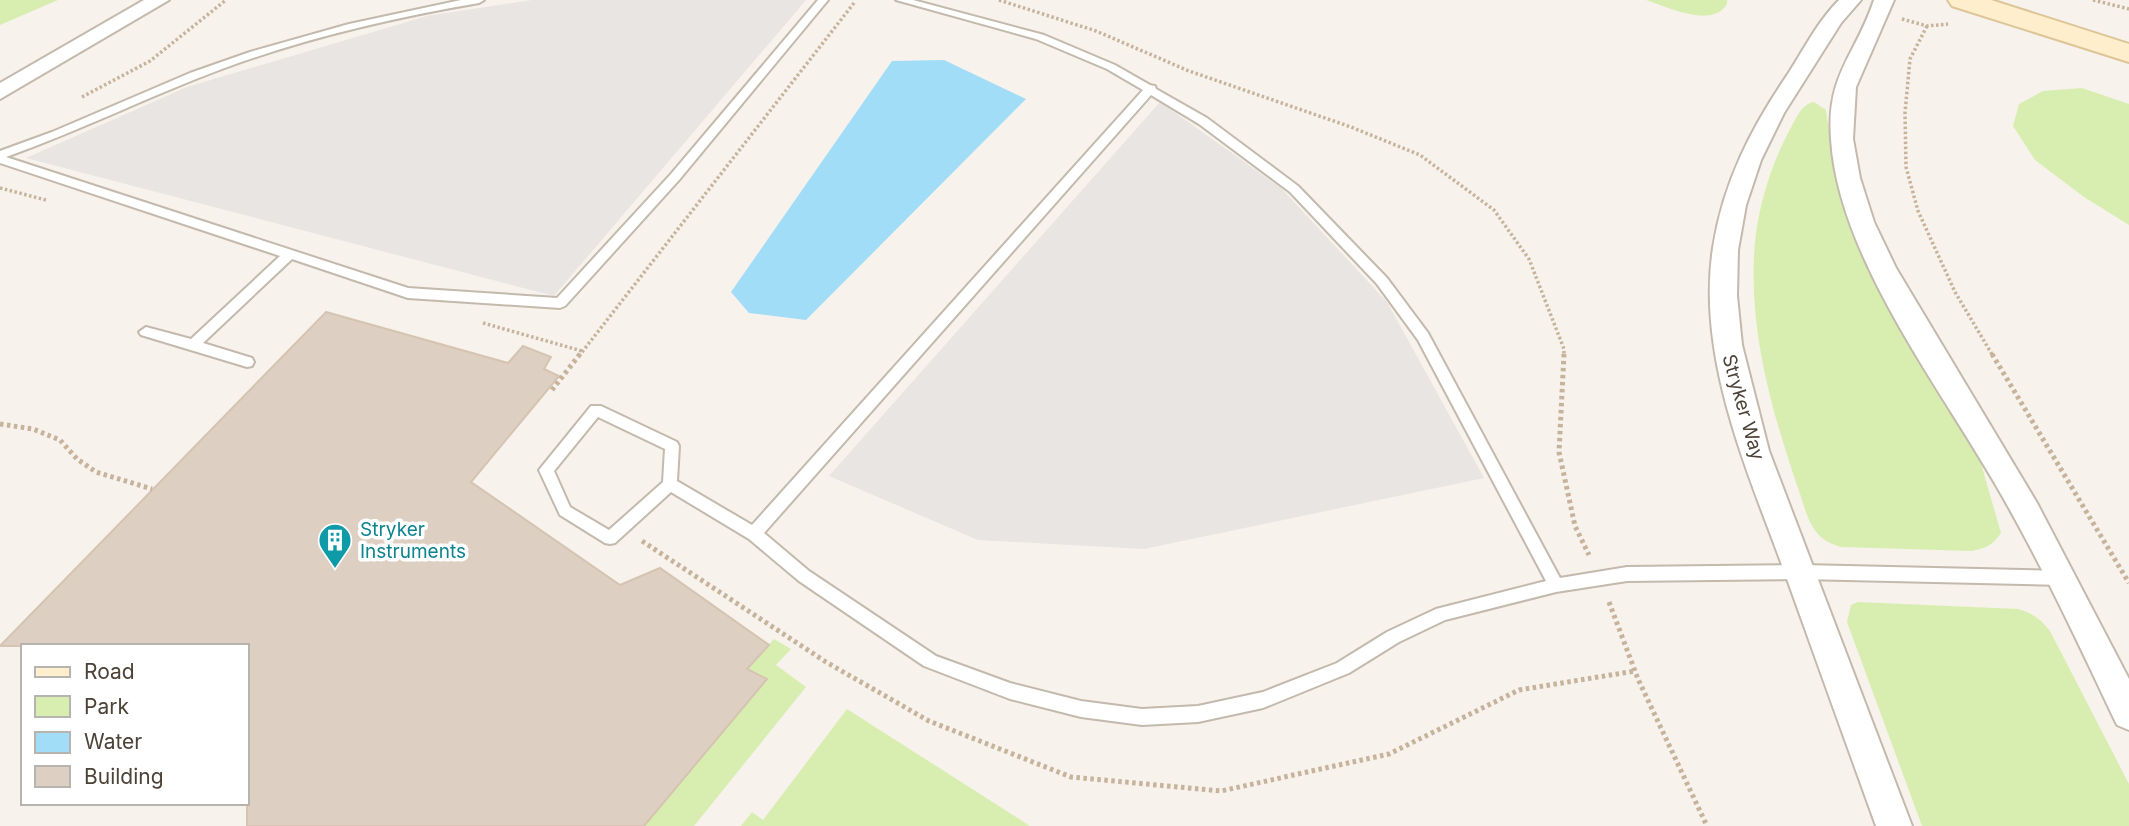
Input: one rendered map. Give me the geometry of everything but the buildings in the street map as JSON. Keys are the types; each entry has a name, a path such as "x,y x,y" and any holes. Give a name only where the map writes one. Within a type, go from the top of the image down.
{"main road":[{"path":"1962,0 2129,53"}],"street":[{"path":"0,92 159,0"},
{"name":"Stryker Way","path":"1851,0 1778,101 1749,155 1734,197 1724,251 1724,321 1736,390 1755,451 1894,826"},
{"path":"1884,0 1849,74 1842,142 1850,180 1880,261 2011,485 2062,578 2129,714"}],"lane":[{"path":"0,157 233,62 347,27 479,0"},
{"path":"0,157 408,293 560,303 675,177 822,0"},
{"path":"901,0 1040,37 1078,52 1151,88 1202,121 1293,189 1333,227 1398,300 1423,337 1556,585"},
{"path":"754,534 1151,88"},
{"path":"193,345 289,255"},
{"path":"146,332 247,362"},
{"path":"596,410 672,446 670,484 610,538 565,511 546,470 596,410"},
{"path":"670,484 754,534 804,576 930,661 1010,691 1081,709 1142,717 1198,714 1263,700 1343,668 1392,637 1442,614 1556,585 1627,574 1802,572 2062,578"}],"path":[{"path":"72,102 150,61 226,0"},
{"path":"2093,0 2129,9"},
{"path":"552,390 854,3"},
{"path":"1927,26 1910,60 1905,113 1906,167 1918,211 1955,292 2129,583"},
{"path":"1165,69 1171,64"},
{"path":"0,424 33,429 60,440 77,459 96,472 152,489"}],"green space":[{"path":"0,0 58,0 0,25"},
{"path":"1646,0 1727,0 1727,4 1720,11 1701,16"},
{"path":"2082,88 2129,104 2129,225 2084,197 2035,160 2013,126 2019,104 2043,91"},
{"path":"1814,102 1826,110 1834,168 1846,209 1869,261 1980,460 2001,533 1985,547 1972,551 1841,547 1820,536 1806,511 1771,401 1759,343 1754,256 1761,208 1775,162 1798,114 1809,103"},
{"path":"1858,602 2018,609 2040,620 2050,631 2129,784 2129,826 1922,826 1847,622 1851,605"},
{"path":"774,639 791,649 776,665 806,687 694,826 644,826 767,679 747,669"},
{"path":"847,709 1030,826 741,826 752,812 763,820"}],"shaded area":[{"path":"532,0 806,0 554,296 26,158 187,87 427,16"},
{"path":"1160,102 1281,188 1387,302 1484,478 1144,549 978,540 829,476"}],"water":[{"path":"944,60 1026,99 806,320 749,313 731,292 892,61"}],"place":[{"name":"Stryker Instruments","path":"335,570"}]}
